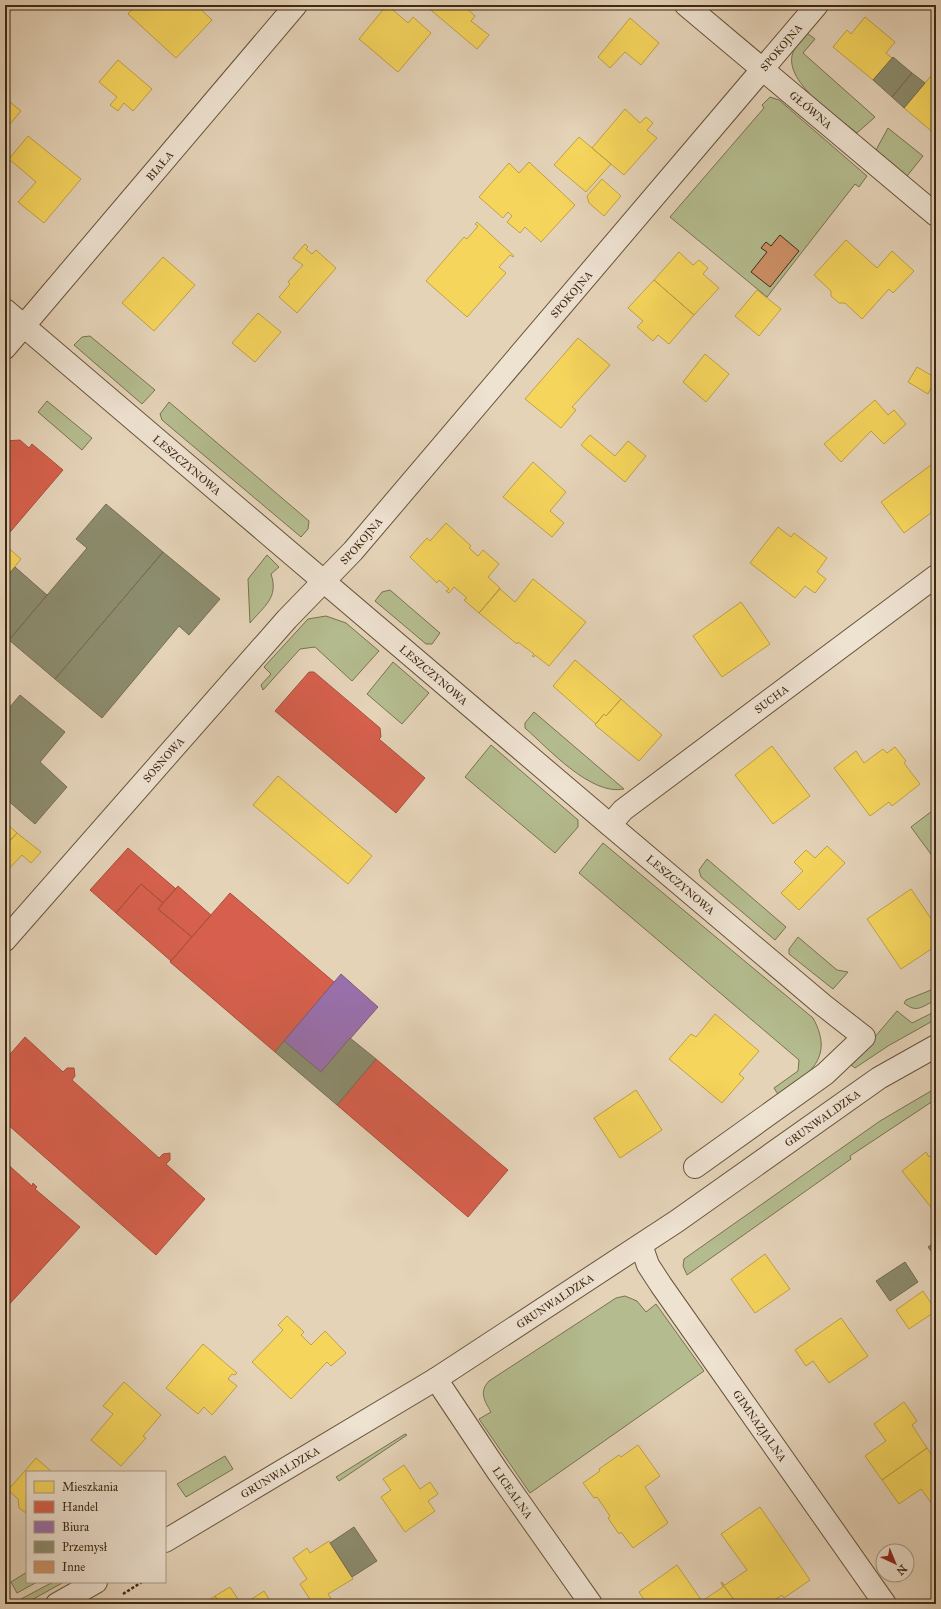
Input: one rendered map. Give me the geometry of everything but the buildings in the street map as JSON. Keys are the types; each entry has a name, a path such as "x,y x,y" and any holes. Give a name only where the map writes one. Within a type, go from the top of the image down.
{"street":[{"name":"BIAŁA","path":"5,348 296,5"},
{"name":"GŁÓWNA","path":"686,5 936,215"},
{"name":"SPOKOJNA","path":"324,581 353,551 817,5"},
{"name":"LESZCZYNOWA","path":"5,310 610,825 823,1005 864,1037 825,1074 695,1167"},
{"name":"SUCHA","path":"610,825 623,810 936,576"},
{"name":"SOSNOWA","path":"5,940 287,619 324,581"},
{"name":"GRUNWALDZKA","path":"166,1540 436,1379 641,1245 874,1082 936,1046"},
{"name":"GIMNAZJALNA","path":"641,1245 648,1265 661,1285 886,1604"},
{"name":"LICEALNA","path":"436,1379 498,1472 591,1604"},
{"path":"57,1604 94,1583"}],"green space":[{"path":"807,33 815,39 803,53 875,117 857,133 813,97 802,85 795,73 792,62 794,50"},
{"path":"770,97 779,100 867,176 859,187 855,184 767,297 670,217 764,108 762,105"},
{"path":"888,128 923,156 907,176 876,150"},
{"path":"90,336 155,390 142,404 74,345 82,337"},
{"path":"47,401 92,438 82,450 38,412"},
{"path":"169,402 309,521 308,529 301,537 162,420 160,414"},
{"path":"267,555 279,567 271,574 273,582 272,596 250,623 248,579"},
{"path":"390,590 440,633 432,644 426,644 375,601 382,592"},
{"path":"326,616 346,623 379,651 352,681 315,647 300,649 263,690 261,685 271,674 264,667 308,619"},
{"path":"393,662 429,693 402,724 367,694"},
{"path":"534,712 624,789 611,789 598,785 571,769 558,758 525,728 525,723"},
{"path":"491,745 578,820 578,827 555,853 465,777"},
{"path":"936,808 936,861 911,827"},
{"path":"603,843 813,1018 819,1032 821,1044 820,1054 816,1064 800,1080 779,1096 774,1088 798,1071 799,1060 579,873"},
{"path":"707,859 786,927 775,940 701,877 699,870"},
{"path":"798,937 837,970 848,972 833,989 789,954 789,949"},
{"path":"936,988 936,1000 920,1008 913,1008 904,1003 906,1000"},
{"path":"897,1011 912,1023 936,1011 936,1019 888,1046 855,1068 851,1065"},
{"path":"936,1088 936,1099 850,1156 851,1159 687,1275 683,1266 684,1259 880,1121"},
{"path":"625,1296 637,1301 646,1312 656,1304 704,1371 530,1493 479,1419 491,1412 486,1404 483,1392 484,1389 489,1381 616,1298"},
{"path":"405,1434 407,1435 339,1481 336,1477"},
{"path":"225,1456 233,1469 186,1497 177,1484"},
{"path":"26,1573 26,1583 35,1583 17,1593 11,1582"},
{"path":"51,1583 62,1583 28,1602 21,1599"}]}
